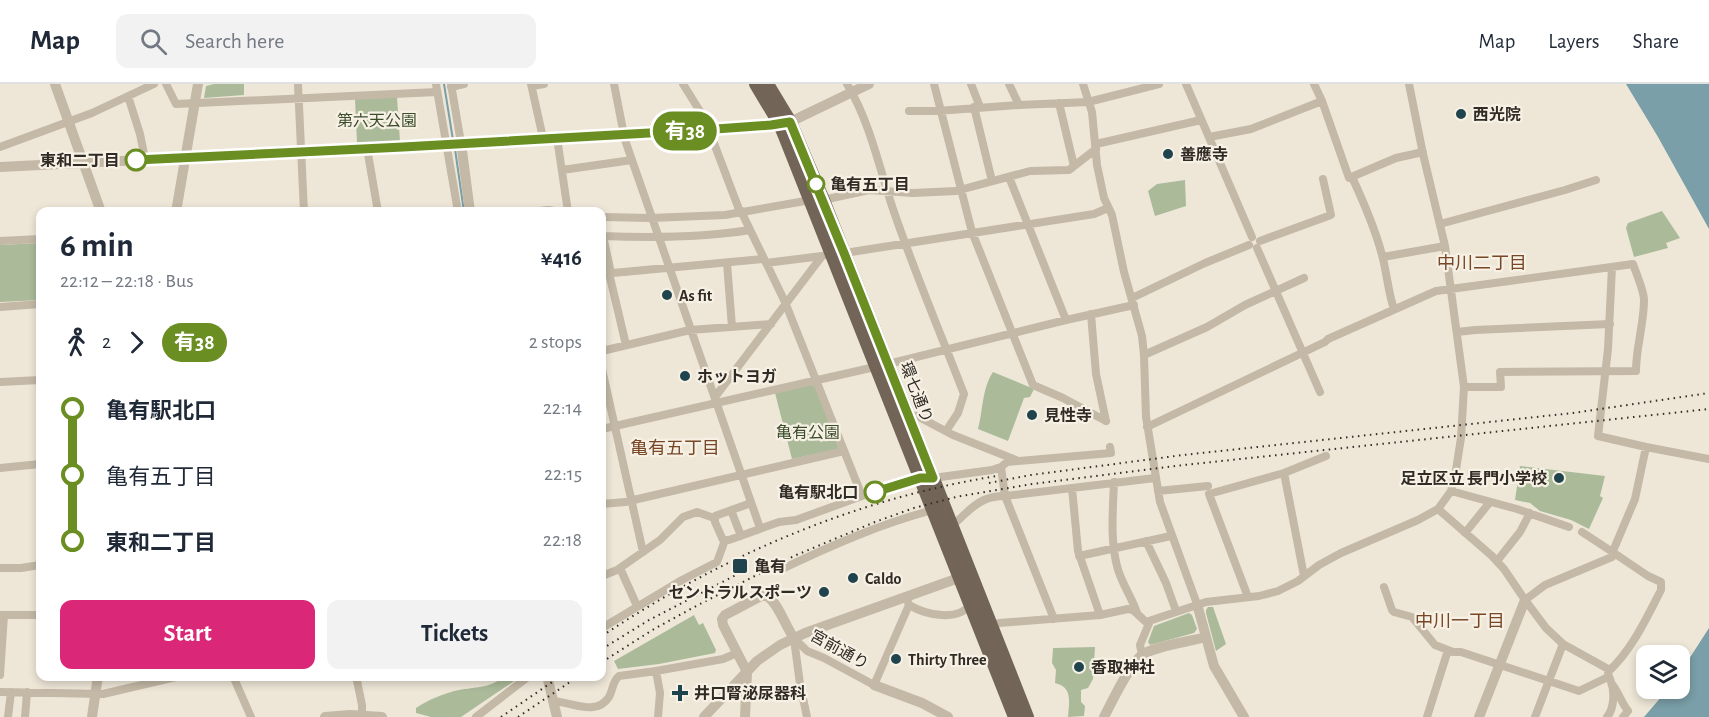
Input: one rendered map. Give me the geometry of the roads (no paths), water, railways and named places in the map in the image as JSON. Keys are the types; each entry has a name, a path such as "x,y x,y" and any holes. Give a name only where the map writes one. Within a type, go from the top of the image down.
{"main road":[{"name":"環七通り","path":"756,84 785,123"},
{"name":"環七通り","path":"767,84 817,200 833,254 882,366 927,478 951,525 971,604 1015,717"},
{"name":"環七通り","path":"882,366 908,415 927,478 933,510 991,626 1027,717"}],"street":[{"path":"55,84 99,207"},
{"path":"0,147 69,122 154,84"},
{"path":"166,84 176,104 299,99 436,88 456,207"},
{"path":"177,207 198,84"},
{"path":"298,84 304,207"},
{"path":"464,84 451,85 470,207"},
{"path":"543,138 532,85 544,84"},
{"path":"614,84 623,134 760,528"},
{"path":"683,84 711,129 712,138 740,211 785,302 862,496"},
{"path":"0,167 557,138 785,123 849,88 869,84"},
{"path":"934,84 972,232 1033,385 1106,421 1096,374 1091,314"},
{"path":"971,84 993,181"},
{"path":"1009,84 1019,105"},
{"path":"1083,84 1092,112 1104,198 1112,215 1124,272 1142,336 1147,427 1160,502 1197,604 1214,666 1244,717"},
{"path":"909,111 1088,102 1159,84"},
{"path":"1186,84 1320,392"},
{"path":"1314,84 1349,178 1352,177 1368,212 1383,258 1390,299 1394,309"},
{"path":"1114,482 1113,548 1117,568 1137,614 1141,620 1146,622 1197,604 1278,591 1341,553 1438,509 1451,491 1455,476 1461,438 1464,387 1445,246 1409,84"},
{"path":"849,88 857,102 906,244 964,394 957,413 946,431"},
{"path":"128,96 145,159"},
{"path":"1209,137 1251,129 1322,102"},
{"path":"1059,103 1074,166"},
{"path":"606,217 725,215 869,190 932,194 962,190 1030,171 1069,170 1096,146 1200,120"},
{"path":"557,138 567,207"},
{"path":"366,148 377,207"},
{"path":"1352,177 1396,158 1423,152"},
{"path":"562,170 632,160"},
{"path":"1009,177 1066,320"},
{"path":"606,428 716,400 882,366 1091,314 1133,301 1205,263 1286,230 1331,215 1323,180"},
{"path":"1440,224 1596,180"},
{"path":"626,345 607,273 833,254 1094,214 1108,208"},
{"path":"606,236 658,238 750,230"},
{"path":"0,241 36,239"},
{"path":"1383,258 1445,246"},
{"path":"716,400 785,302 833,254"},
{"path":"727,262 732,327"},
{"path":"1147,427 1328,339 1436,291 1633,264 1644,298 1636,354 1636,371 1500,372 1501,387 1464,387"},
{"path":"1612,267 1610,324 1598,436 1709,459"},
{"path":"1144,355 1205,328 1245,305 1304,278"},
{"path":"0,307 36,304"},
{"path":"606,350 690,330 771,324"},
{"path":"1457,332 1610,324"},
{"path":"0,382 36,380"},
{"path":"606,396 643,552"},
{"path":"908,415 917,416 946,431 1019,461"},
{"path":"725,540 779,522 796,520 862,496 927,478 992,470 1007,462 1111,453 1110,447"},
{"path":"1479,717 1525,600 1545,585 1612,557 1635,499 1646,447"},
{"path":"606,503 631,500 844,451"},
{"path":"1158,491 1207,489 1284,473 1326,456"},
{"path":"0,468 36,464"},
{"path":"1001,467 1005,496 1054,619"},
{"path":"1284,473 1304,576"},
{"path":"951,525 980,501 987,498 1155,478"},
{"path":"1072,488 1079,556 1100,615"},
{"path":"1207,489 1248,597"},
{"path":"1451,491 1530,513 1569,527"},
{"path":"714,518 752,502"},
{"path":"1465,533 1490,502"},
{"path":"1438,509 1497,561 1546,628 1563,644 1610,677 1628,711 1623,717"},
{"path":"731,510 741,536"},
{"path":"780,570 827,547 870,530 933,510"},
{"path":"606,574 620,568 660,540 683,517 697,512 714,518 725,540"},
{"path":"1497,561 1520,532 1530,513"},
{"path":"1384,587 1392,610 1412,616 1435,645 1579,691 1610,677 1650,611 1662,585 1661,582 1648,576 1582,532"},
{"path":"1079,556 1171,536"},
{"path":"606,625 717,562 725,540"},
{"path":"1146,541 1166,583 1176,611"},
{"path":"0,568 36,566"},
{"path":"620,568 637,606"},
{"path":"704,717 768,653 794,638 908,601 965,576"},
{"path":"745,717 747,672 722,619 725,615 761,596 767,596 773,600 794,638 807,717"},
{"path":"908,601 918,610 952,616 966,610 971,604"},
{"path":"908,601 874,685 922,703 948,717"},
{"path":"991,626 999,623 1100,615 1128,609 1137,614"},
{"path":"0,675 2,615 36,615"},
{"path":"1142,655 1140,645 1150,621"},
{"path":"1104,717 1130,670 1142,655 1206,637"},
{"name":"宮前通り","path":"794,638 807,651 874,685"},
{"path":"1535,717 1563,644"},
{"path":"1427,717 1448,650"},
{"path":"553,701 564,702 583,709 596,708 608,699 616,677 723,659 737,653"},
{"path":"656,671 660,693 658,717"},
{"path":"1607,717 1612,707 1610,677"},
{"path":"92,717 97,681"},
{"path":"0,692 103,694 159,681"},
{"path":"235,681 250,717"},
{"path":"357,681 362,715"},
{"path":"476,717 523,681"},
{"path":"548,681 557,717"},
{"path":"8,717 11,692"},
{"path":"25,717 27,692"},
{"path":"325,717 362,715 382,717"}],"water":[{"path":"1626,84 1709,84 1709,229 1658,137"},
{"path":"1709,628 1709,717 1644,717 1659,699 1690,699 1690,657"}],"waterway":[{"path":"444,84 453,140"},
{"path":"455,149 463,207"}],"railway":[{"path":"989,483 1031,475 1183,455 1573,413 1709,393"},
{"path":"606,659 654,629 794,556 875,522 914,508 956,497 1032,484 1184,465 1709,409"},
{"path":"606,633 694,580 791,535 892,499 997,476"},
{"path":"606,647 649,620 736,575"},
{"path":"501,717 554,681"},
{"path":"518,717 572,681"}],"place":[{"name":"西光院","path":"1461,114"},
{"name":"善應寺","path":"1168,154"},
{"name":"東和二丁目","path":"136,160"},
{"name":"亀有五丁目","path":"816,184"},
{"name":"As fit","path":"667,295"},
{"name":"ホットヨガ","path":"685,376"},
{"name":"見性寺","path":"1032,415"},
{"name":"足立区立 長門小学校","path":"1559,478"},
{"name":"亀有駅北口","path":"875,492"},
{"name":"亀有","path":"740,566"},
{"name":"Caldo","path":"853,578"},
{"name":"セントラルスポーツ","path":"824,592"},
{"name":"Thirty Three","path":"896,659"},
{"name":"香取神社","path":"1079,667"},
{"name":"井口腎泌尿器科","path":"680,693"}],"district":[{"name":"中川二丁目","path":"1482,263"},
{"name":"亀有五丁目","path":"675,448"},
{"name":"中川一丁目","path":"1460,621"}],"park label":[{"name":"第六天公園","path":"377,120"},
{"name":"亀有公園","path":"808,432"}]}
